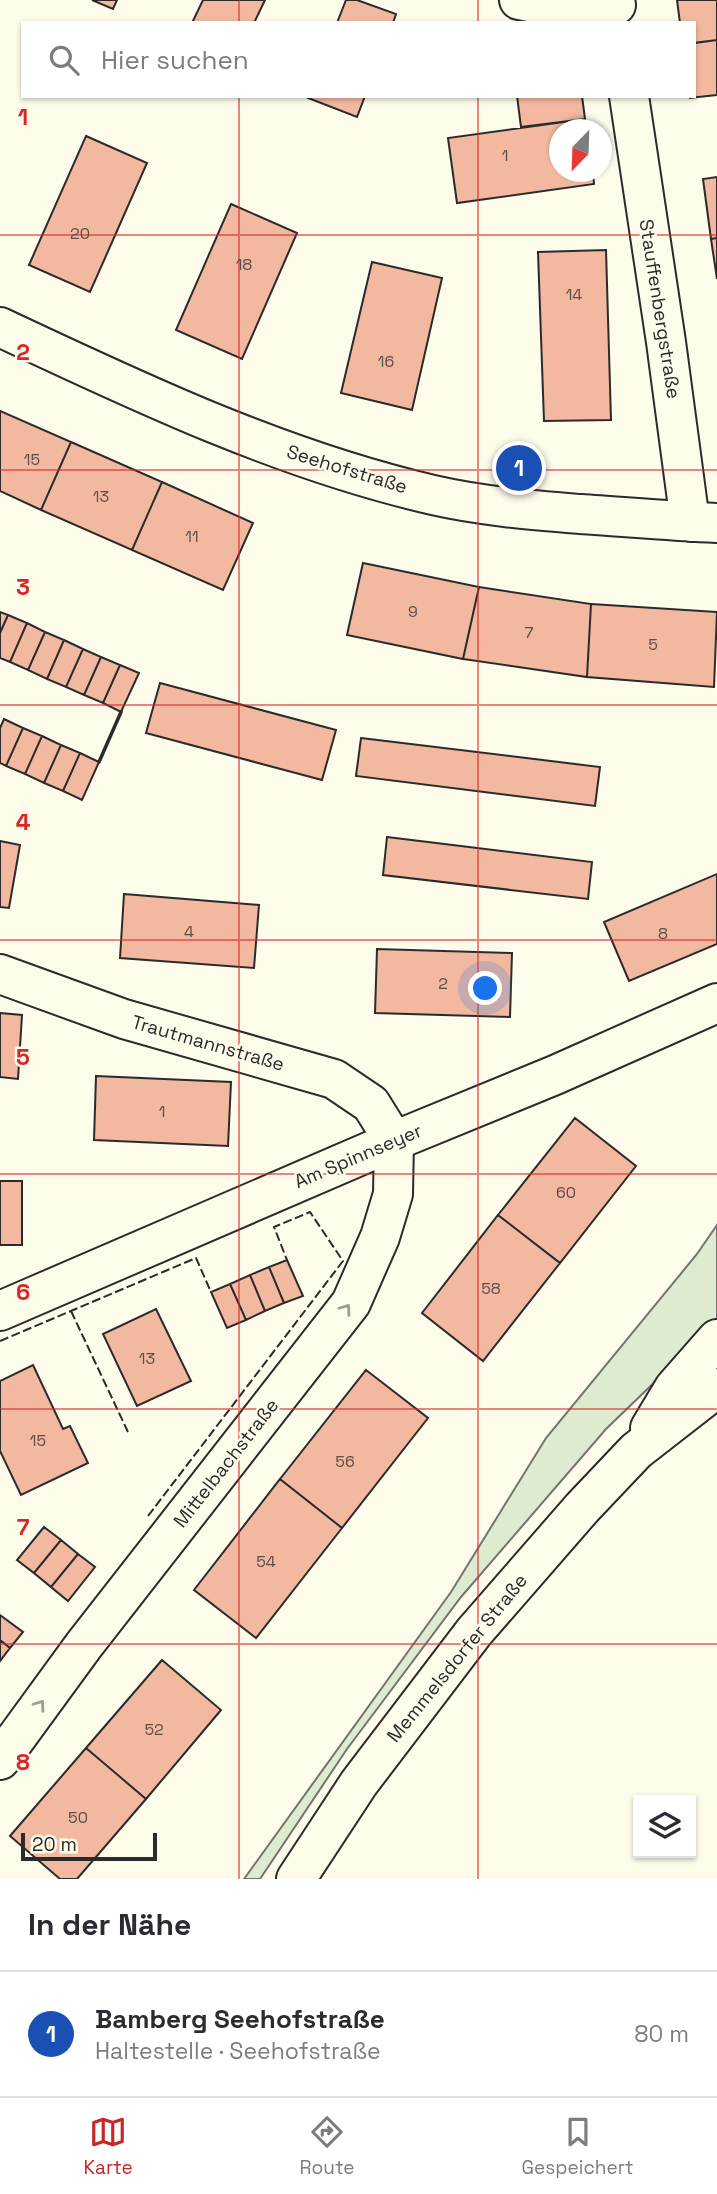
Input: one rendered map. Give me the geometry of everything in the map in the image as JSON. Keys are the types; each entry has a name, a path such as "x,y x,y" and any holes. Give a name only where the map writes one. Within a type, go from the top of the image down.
{"street":[{"path":"519,0 566,10 617,9"},
{"name":"Stauffenbergstraße","path":"629,98 666,342 704,523"},
{"name":"Seehofstraße","path":"0,327 208,421 319,463 366,477 436,495 526,509 704,523"},
{"name":"Trautmannstraße","path":"0,974 124,1019 334,1079 370,1104 394,1141"},
{"name":"Am Spinnseyer","path":"0,1311 394,1141 555,1075 717,1003"},
{"name":"Mittelbachstraße","path":"0,1760 84,1645 351,1303 380,1237 393,1194 394,1141"},
{"name":"Memmelsdorfer Straße","path":"636,1451 674,1388 717,1339"},
{"name":"Memmelsdorfer Straße","path":"296,1879 359,1783 474,1632 636,1451 717,1388"}],"green space":[{"path":"717,1225 717,1322 606,1429 461,1597 347,1749 260,1879 244,1879 451,1592 546,1438 697,1254"}],"building":[{"path":"92,0 117,0 113,9"},
{"path":"203,0 265,0 255,21 193,21"},
{"path":"346,0 357,0 396,14 394,21 338,21"},
{"path":"677,0 717,0 717,40 696,43 696,21 680,21"},
{"path":"717,40 717,95 696,97 696,43"},
{"path":"308,98 364,98 357,117"},
{"path":"517,98 582,98 585,119 549,119 549,124 521,127"},
{"path":"549,124 549,182 594,184 457,203 448,138"},
{"path":"86,136 147,163 90,292 29,265"},
{"path":"717,177 717,238 711,239 703,179"},
{"path":"231,204 297,233 242,359 176,330"},
{"path":"717,238 717,279 711,239"},
{"path":"606,250 611,420 544,421 538,252"},
{"path":"372,262 442,278 412,410 341,393"},
{"path":"0,411 71,442 41,510 0,491"},
{"path":"71,442 162,482 132,550 41,510"},
{"path":"162,482 253,523 223,590 132,550"},
{"path":"363,563 479,587 463,659 347,635"},
{"path":"479,587 591,604 587,677 463,659"},
{"path":"591,604 717,612 714,687 587,677"},
{"path":"0,612 8,615 0,633"},
{"path":"8,615 27,623 10,662 0,658 0,633"},
{"path":"27,623 45,632 28,670 10,662"},
{"path":"45,632 64,640 47,679 28,670"},
{"path":"64,640 83,649 66,687 47,679"},
{"path":"83,649 101,657 84,695 66,687"},
{"path":"101,657 120,665 103,703 84,695"},
{"path":"120,665 139,673 121,712 103,703"},
{"path":"160,683 336,730 322,780 146,733"},
{"path":"4,719 23,728 6,766 0,763 0,728"},
{"path":"23,728 42,736 25,774 6,766"},
{"path":"42,736 61,745 44,783 25,774"},
{"path":"361,738 600,767 595,806 356,776"},
{"path":"61,745 80,753 63,791 44,783"},
{"path":"80,753 99,762 82,800 63,791"},
{"path":"387,837 592,862 588,899 383,875"},
{"path":"0,841 20,845 9,908 0,907"},
{"path":"717,874 717,944 629,981 604,922"},
{"path":"124,894 259,905 254,968 120,958"},
{"path":"377,949 512,953 510,1017 375,1013"},
{"path":"0,1013 22,1015 18,1079 0,1077"},
{"path":"96,1076 231,1082 228,1146 94,1140"},
{"path":"575,1118 636,1166 560,1263 498,1215"},
{"path":"0,1181 22,1181 22,1245 0,1245"},
{"path":"498,1215 560,1263 483,1361 422,1313"},
{"path":"287,1260 303,1296 284,1303 269,1267"},
{"path":"269,1267 284,1303 265,1311 250,1275"},
{"path":"250,1275 265,1311 246,1320 230,1284"},
{"path":"230,1284 246,1320 227,1328 211,1292"},
{"path":"156,1309 191,1381 137,1406 103,1334"},
{"path":"33,1365 63,1429 70,1426 88,1463 21,1495 0,1451 0,1381"},
{"path":"366,1370 428,1418 342,1528 280,1479"},
{"path":"280,1479 342,1528 256,1638 194,1590"},
{"path":"44,1527 61,1540 34,1573 17,1560"},
{"path":"61,1540 78,1554 51,1587 34,1573"},
{"path":"78,1554 95,1567 68,1601 51,1587"},
{"path":"0,1615 23,1632 10,1648 0,1640"},
{"path":"0,1640 10,1648 0,1661"},
{"path":"162,1660 221,1710 146,1799 86,1748"},
{"path":"86,1748 146,1799 77,1879 60,1879 10,1836"}],"fence":[{"path":"148,1516 343,1261 310,1212 274,1227 287,1260"},
{"path":"0,1341 196,1258 211,1292"},
{"path":"71,1311 128,1432"}],"wall":[{"path":"99,762 121,712"}],"place":[{"name":"Bamberg Seehofstraße","path":"519,468"}]}
